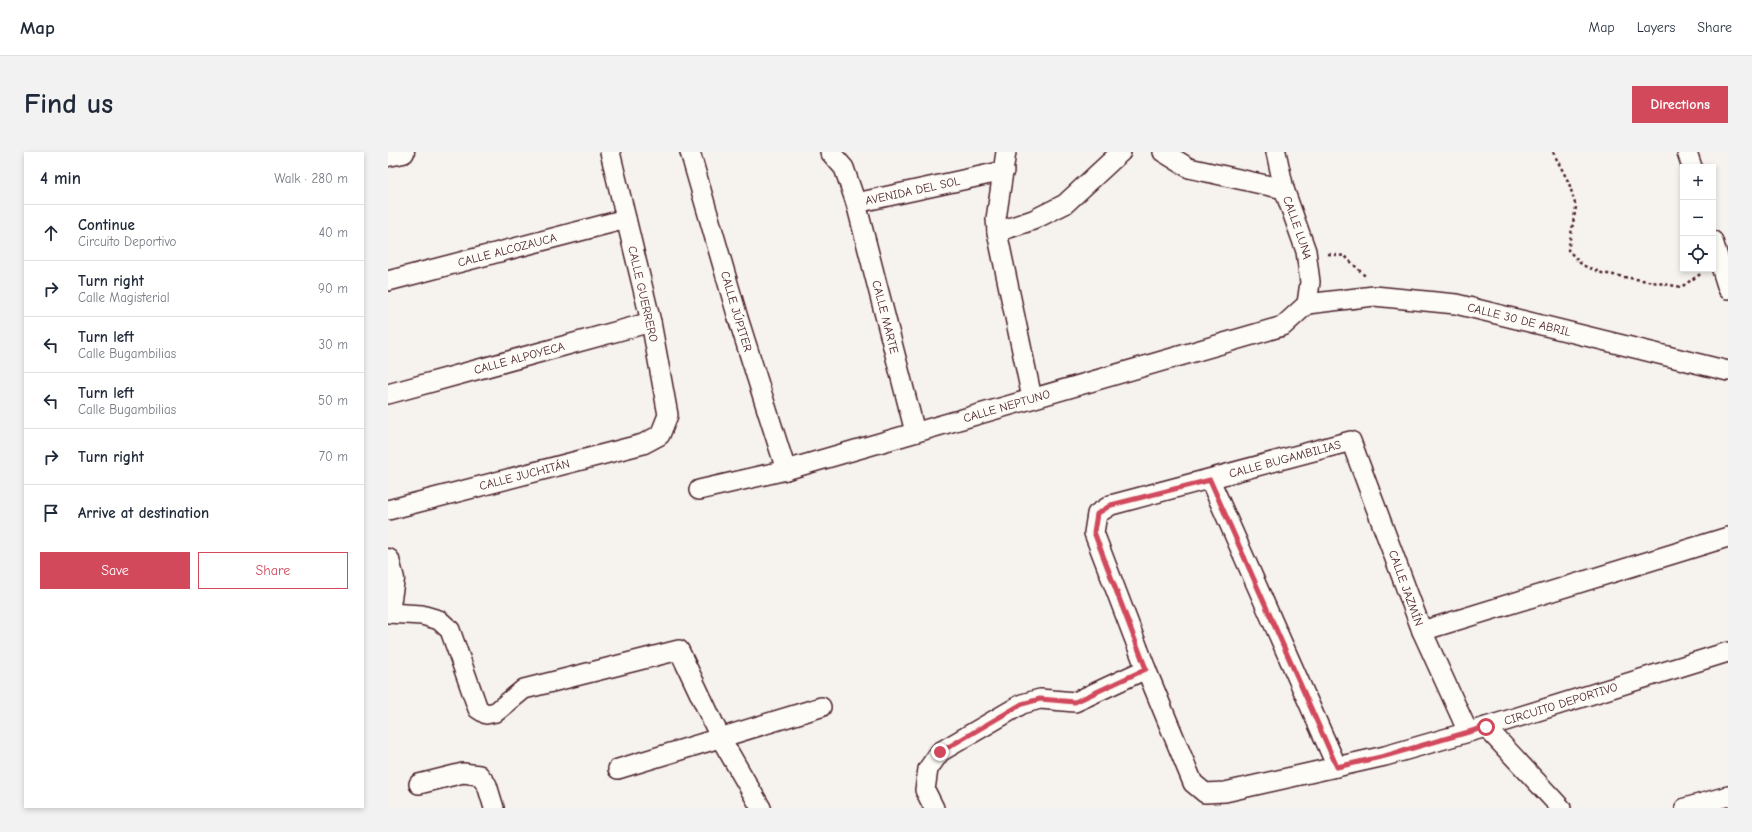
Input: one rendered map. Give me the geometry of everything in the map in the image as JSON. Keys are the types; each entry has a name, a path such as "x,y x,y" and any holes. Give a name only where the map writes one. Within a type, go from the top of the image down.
{"street":[{"path":"388,155 403,152"},
{"name":"CALLE GUERRERO","path":"610,152 651,322 668,414 660,435"},
{"name":"CALLE JÚPITER","path":"690,152 738,318 786,470"},
{"name":"AVENIDA DEL SOL","path":"830,152 844,168 856,203 1004,171"},
{"path":"1006,152 996,219 997,232 1032,398"},
{"path":"997,232 1033,220 1065,204 1121,152"},
{"path":"1163,152 1189,168 1284,189"},
{"name":"CALLE LUNA","path":"1276,152 1284,189 1306,252 1310,282 1307,304"},
{"path":"1687,152 1691,164"},
{"name":"CALLE MARTE","path":"856,203 916,432"},
{"name":"CALLE ALCOZAUCA","path":"388,281 626,219"},
{"path":"1716,240 1728,238"},
{"path":"1716,251 1728,289"},
{"name":"CALLE 30 DE ABRIL","path":"1307,304 1374,296 1456,304 1728,371"},
{"name":"CALLE NEPTUNO","path":"698,490 786,470 1283,326 1307,304"},
{"name":"CALLE ALPOYECA","path":"388,394 651,322"},
{"name":"CALLE JUCHITÁN","path":"388,510 643,444 660,435"},
{"name":"CALLE BUGAMBILIAS","path":"1205,793 1193,783 1146,669 1094,532 1097,514 1111,505 1210,480 1351,441"},
{"name":"CALLE JAZMÍN","path":"1351,441 1422,631 1477,729 1561,808"},
{"path":"1210,480 1337,767"},
{"path":"1422,631 1728,538"},
{"path":"388,560 394,579 388,612 422,615 439,620 450,630 478,709 486,714 496,712 524,689 679,650 720,737 761,808"},
{"name":"CIRCUITO DEPORTIVO","path":"1205,793 1225,792 1385,756 1728,652"},
{"path":"934,808 925,790 928,769 940,752 1022,704 1040,699 1075,702 1146,669"},
{"path":"618,769 821,707"},
{"path":"419,784 463,772 479,775 487,785 494,808"},
{"path":"1685,808 1728,796"}],"path":[{"path":"1553,152 1569,183 1576,206 1568,250 1582,265 1602,272 1681,287 1702,273"},
{"path":"1306,252 1345,256 1368,279 1374,296"}],"route":[{"path":"940,752 1022,704 1040,699 1075,702 1146,669 1094,532 1097,514 1111,505 1210,480 1337,767 1385,756 1486,727"}]}
